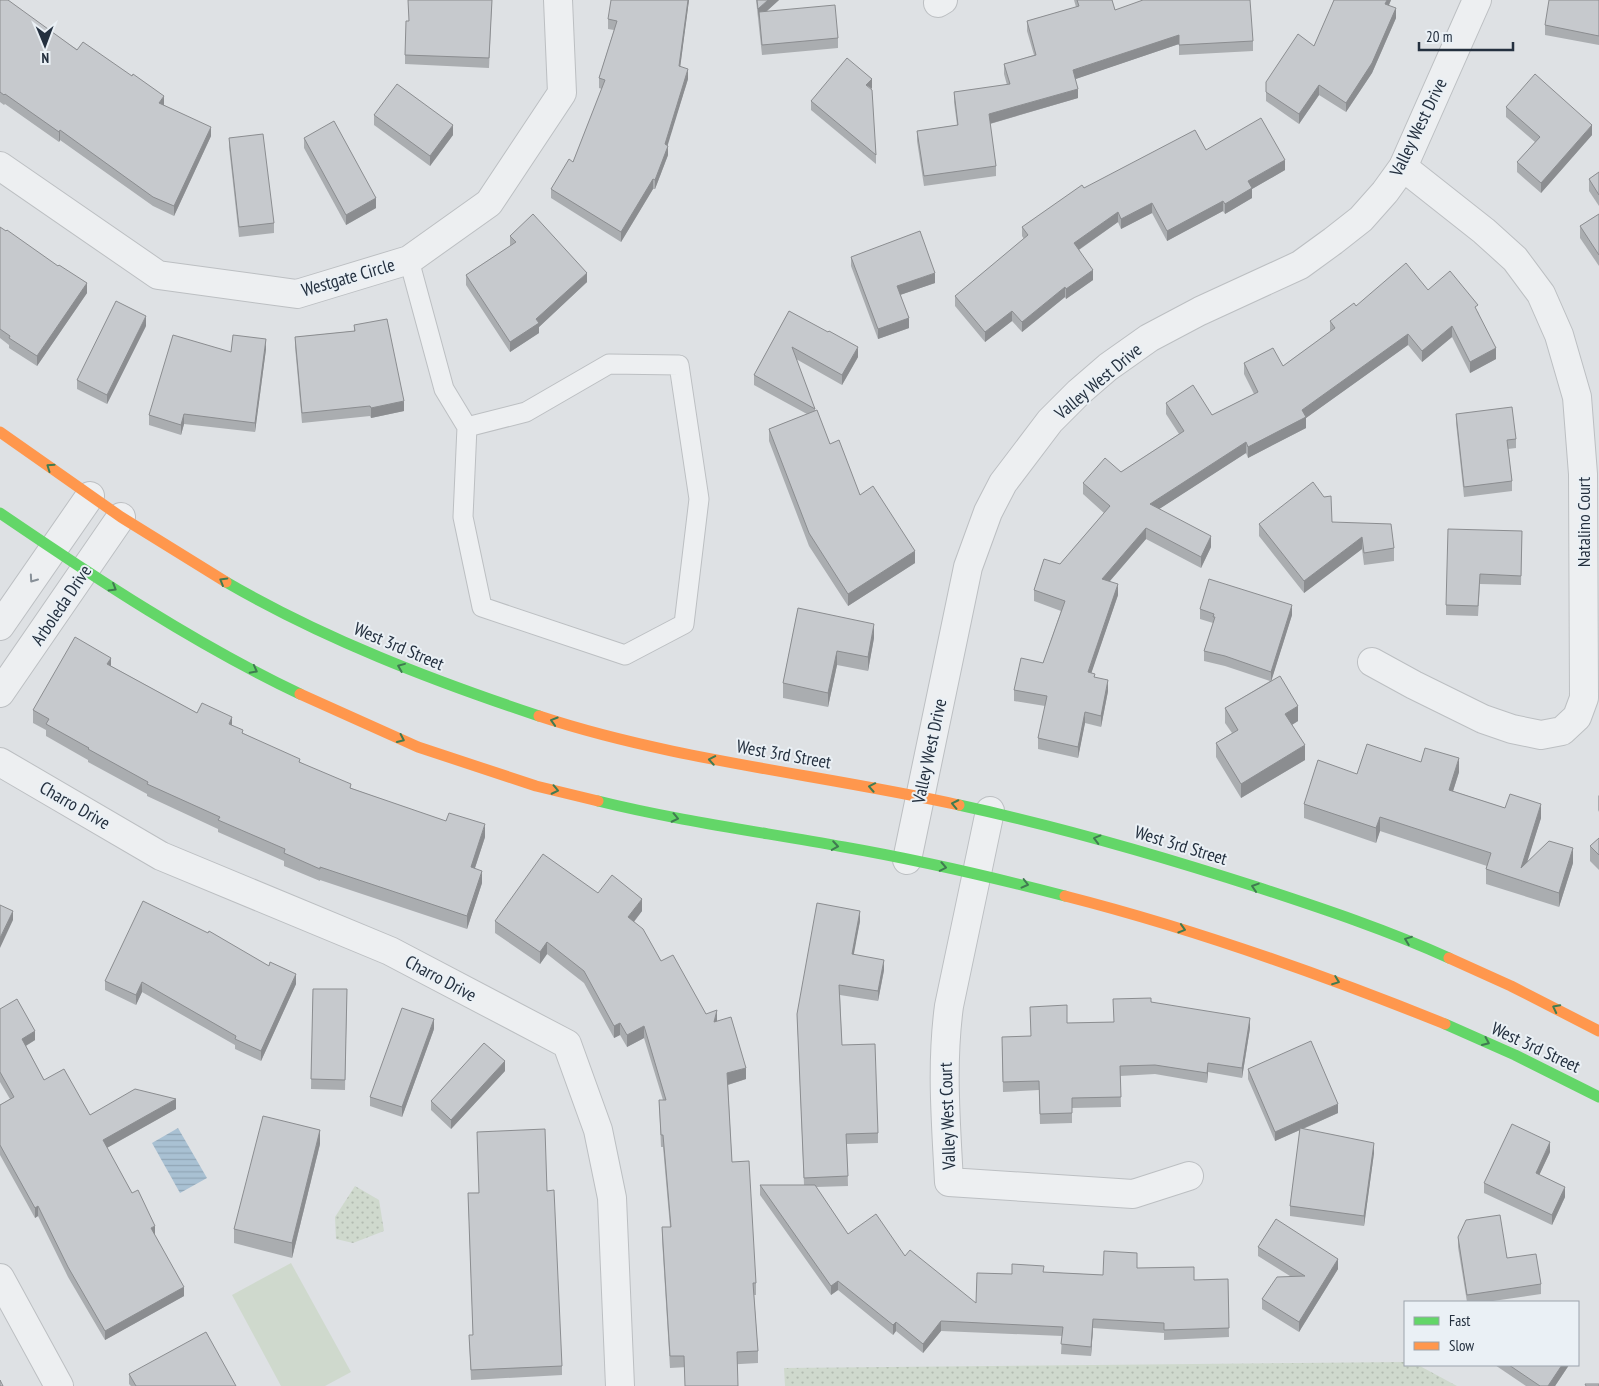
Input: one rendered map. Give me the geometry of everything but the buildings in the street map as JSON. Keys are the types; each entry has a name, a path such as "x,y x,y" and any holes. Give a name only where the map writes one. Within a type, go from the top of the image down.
{"main road":[{"name":"West 3rd Street","path":"0,432 121,517 265,605 389,662 463,691 582,730 642,746 920,796 990,811 1211,872 1413,942 1511,986 1599,1031"},
{"name":"West 3rd Street","path":"0,513 84,570 213,649 298,693 418,747 536,786 627,808 700,823 845,847 978,874 1112,908 1320,975 1455,1028 1515,1055 1599,1097"}],"street":[{"name":"Westgate Circle","path":"0,166 158,275 297,294 409,260 488,203 562,93 558,0"},
{"name":"Valley West Drive","path":"908,860 968,568 988,512 1003,483 1056,415 1078,392 1108,367 1149,338 1200,311 1300,265 1361,218 1385,192 1403,167 1477,0"},
{"name":"Natalino Court","path":"1372,662 1483,719 1540,736 1562,731 1577,717 1584,698 1582,464 1578,398 1559,335 1541,294 1515,260 1484,232 1403,167"},
{"path":"0,626 90,496"},
{"name":"Arboleda Drive","path":"0,693 121,517"},
{"name":"Charro Drive","path":"0,762 162,856 390,951 567,1044 598,1130 612,1198 620,1386"},
{"name":"Valley West Court","path":"990,811 949,1006 945,1034 944,1089 949,1182 1133,1194 1189,1176"},
{"path":"0,1278 59,1386"}],"lane":[{"path":"409,260 444,389 467,427 463,517 482,607 626,655 684,624 699,499 679,365 609,364 526,412 467,427"}],"shaded area":[{"path":"355,1186 379,1200 384,1231 353,1243 336,1239 335,1217"},
{"path":"291,1263 351,1372 325,1386 281,1386 232,1295"},
{"path":"1404,1362 1404,1366 1420,1366 1457,1386 785,1386 784,1368"}],"water":[{"path":"178,1128 207,1178 180,1193 152,1143"}],"traffic: fast":[{"path":"0,513 147,610 222,654 300,694"},
{"path":"226,582 301,622 379,657 458,688 539,716"},
{"path":"598,801 690,820 899,857 1065,896"},
{"path":"959,805 1073,832 1223,876 1355,920 1449,958"},
{"path":"1445,1024 1515,1055 1599,1097"}],"traffic: slow":[{"path":"0,432 121,517 226,582"},
{"path":"300,694 418,747 536,786 598,801"},
{"path":"539,716 643,745 959,805"},
{"path":"1065,896 1210,938 1305,970 1445,1024"},
{"path":"1449,958 1511,986 1599,1031"}]}
